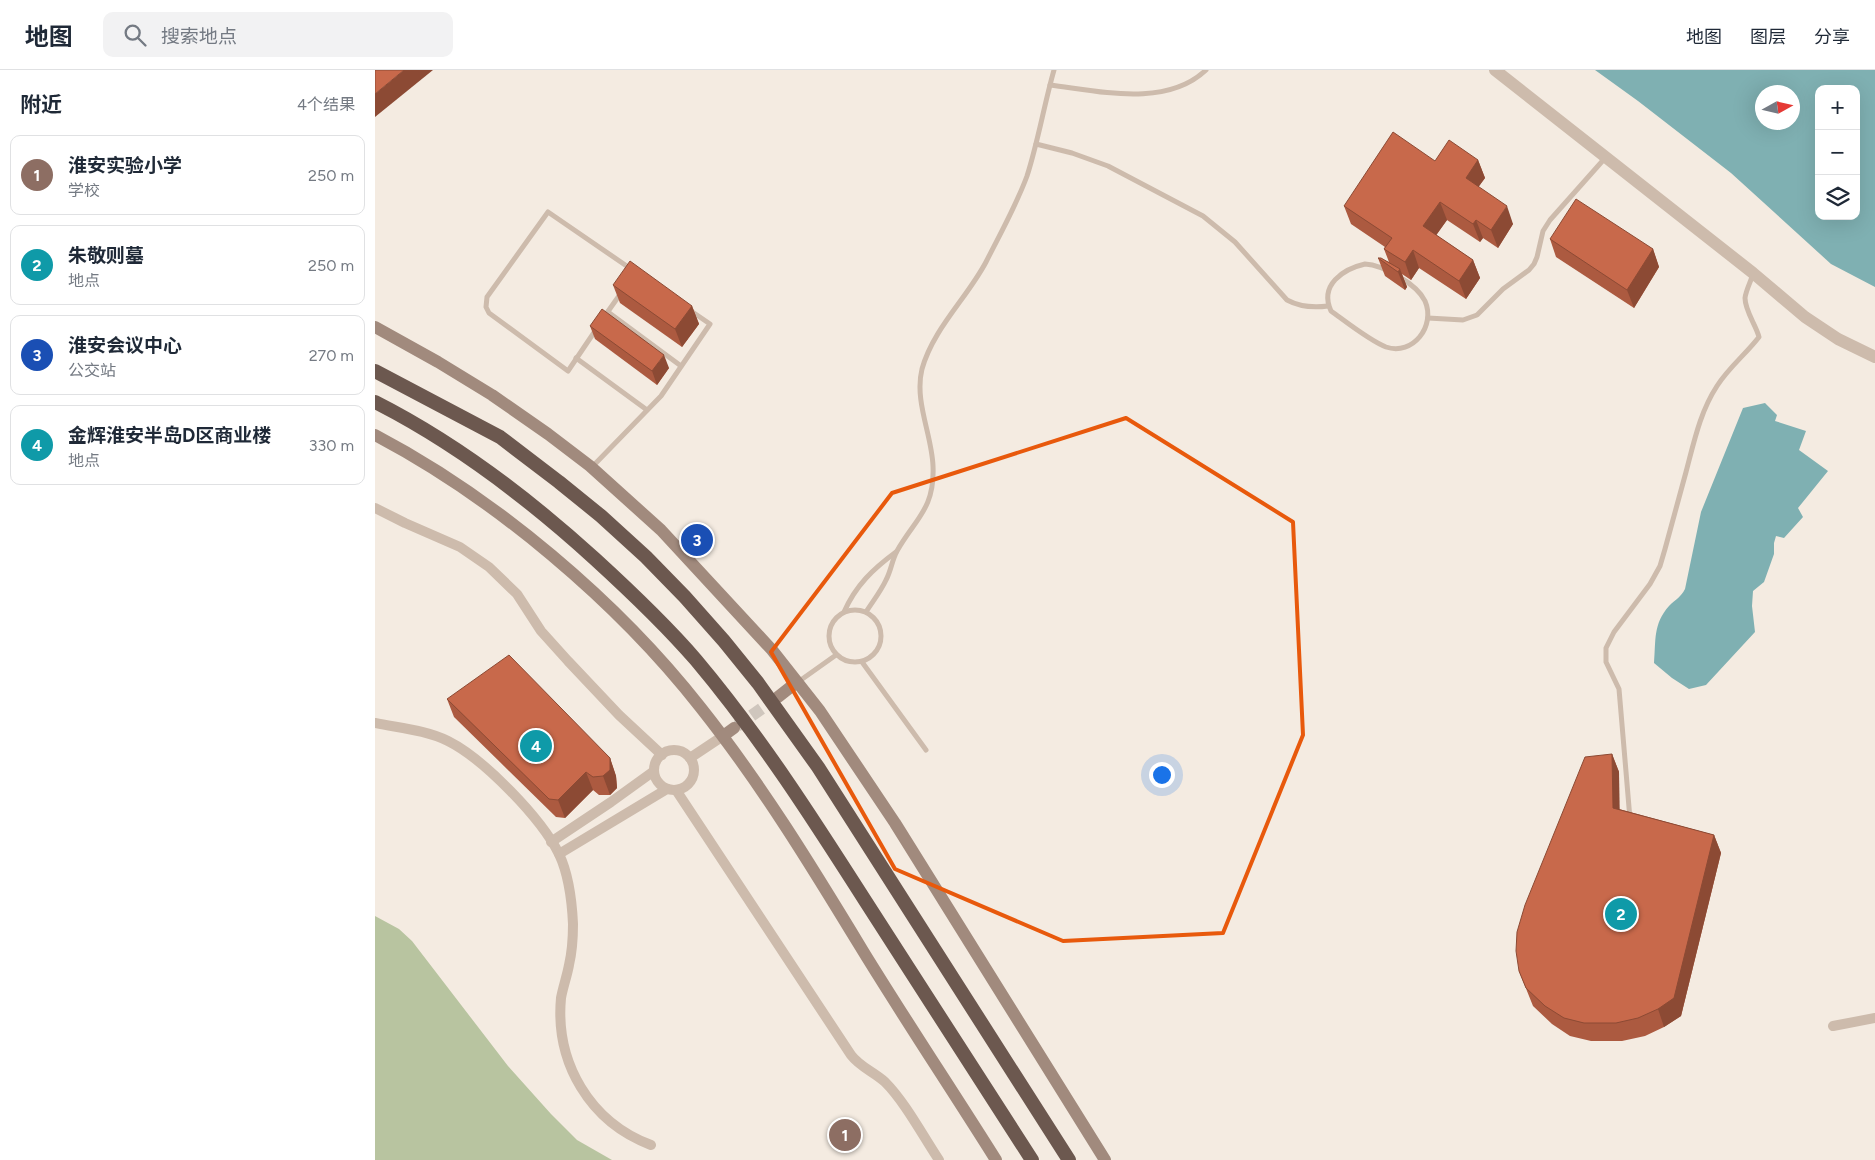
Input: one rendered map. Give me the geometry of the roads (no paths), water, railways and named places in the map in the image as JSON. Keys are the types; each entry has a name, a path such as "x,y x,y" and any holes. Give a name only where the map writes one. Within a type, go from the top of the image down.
{"highway":[{"path":"375,370 500,438 559,482 601,516 646,558 685,597 724,641 758,682 818,767 1069,1160"},
{"path":"375,402 456,449 506,483 613,575 653,613 694,658 753,733 796,793 1032,1160"}],"main road":[{"path":"375,328 438,362 492,396 548,434 591,467 661,530 747,621 820,711 895,823 1105,1160"},
{"path":"375,435 461,487 528,537 629,625 664,663 723,736 805,854 863,950 996,1160"},
{"path":"778,697 797,682"},
{"path":"723,736 734,728"}],"street":[{"path":"1495,70 1820,328 1875,357"},
{"path":"375,508 405,524 460,547 489,567 517,594 541,632 567,661 619,715 662,754"},
{"path":"375,723 434,736 460,747 518,798 559,854 568,888 573,924 573,945 561,998 560,1023 568,1063 589,1099 601,1114 634,1139 651,1145"},
{"path":"690,758 723,736"},
{"path":"559,854 672,789 684,788 692,778 693,764 690,758 679,751 673,750 662,754 655,764 654,771 658,782 672,789 851,1055 885,1083 894,1093 939,1160"},
{"path":"551,842 654,771"},
{"path":"1833,1026 1875,1018"}],"lane":[{"path":"866,612 887,579 897,552 921,518 927,506 933,480 932,451 920,392 922,369 941,331 975,281 1006,222 1027,175 1054,70"},
{"path":"1050,85 1116,92 1157,92 1183,85 1194,80 1206,70"},
{"path":"1036,144 1072,153 1108,166 1177,201 1203,216 1224,232 1287,300 1306,307 1328,306"},
{"path":"1428,318 1463,320 1471,318 1503,289 1529,270 1537,258 1543,231 1550,220 1606,157"},
{"path":"597,328 568,371 489,313 486,302 491,290 548,212 635,272"},
{"path":"1373,264 1389,271 1409,284 1422,296 1426,302 1428,318 1416,341 1410,346 1395,349 1380,344 1331,311 1328,306 1330,290 1339,275 1354,266 1373,264"},
{"path":"1630,823 1619,689 1606,662 1606,648 1614,632 1650,584 1659,566 1673,522 1694,438 1708,401 1716,386 1732,365 1750,349 1759,337 1748,311 1745,298 1753,273"},
{"path":"603,320 624,288"},
{"path":"591,467 661,396 711,324 688,309"},
{"path":"608,312 681,366"},
{"path":"576,358 647,410"},
{"path":"844,612 855,591 868,574 897,552"},
{"path":"851,610 866,612 878,622 882,638 875,653 862,662 848,662 836,655 829,640 829,631 837,616 844,612 851,610"},
{"path":"797,682 836,655"},
{"path":"862,662 926,750"}],"water":[{"path":"1595,70 1875,70 1875,287 1831,264 1731,173"},
{"path":"1765,403 1777,415 1775,421 1806,431 1799,450 1828,471 1798,508 1803,517 1784,538 1776,536 1774,554 1764,582 1753,591 1752,606 1755,632 1706,685 1689,689 1654,663 1658,626 1660,619 1669,606 1685,589 1701,512 1743,408"}],"tunnel":[{"path":"737,726 778,697"}],"place":[{"name":"淮安会议中心","path":"697,540"},
{"name":"金辉淮安半岛D区商业楼","path":"536,746"},
{"name":"朱敬则墓","path":"1621,914"},
{"name":"淮安实验小学","path":"845,1135"}]}
